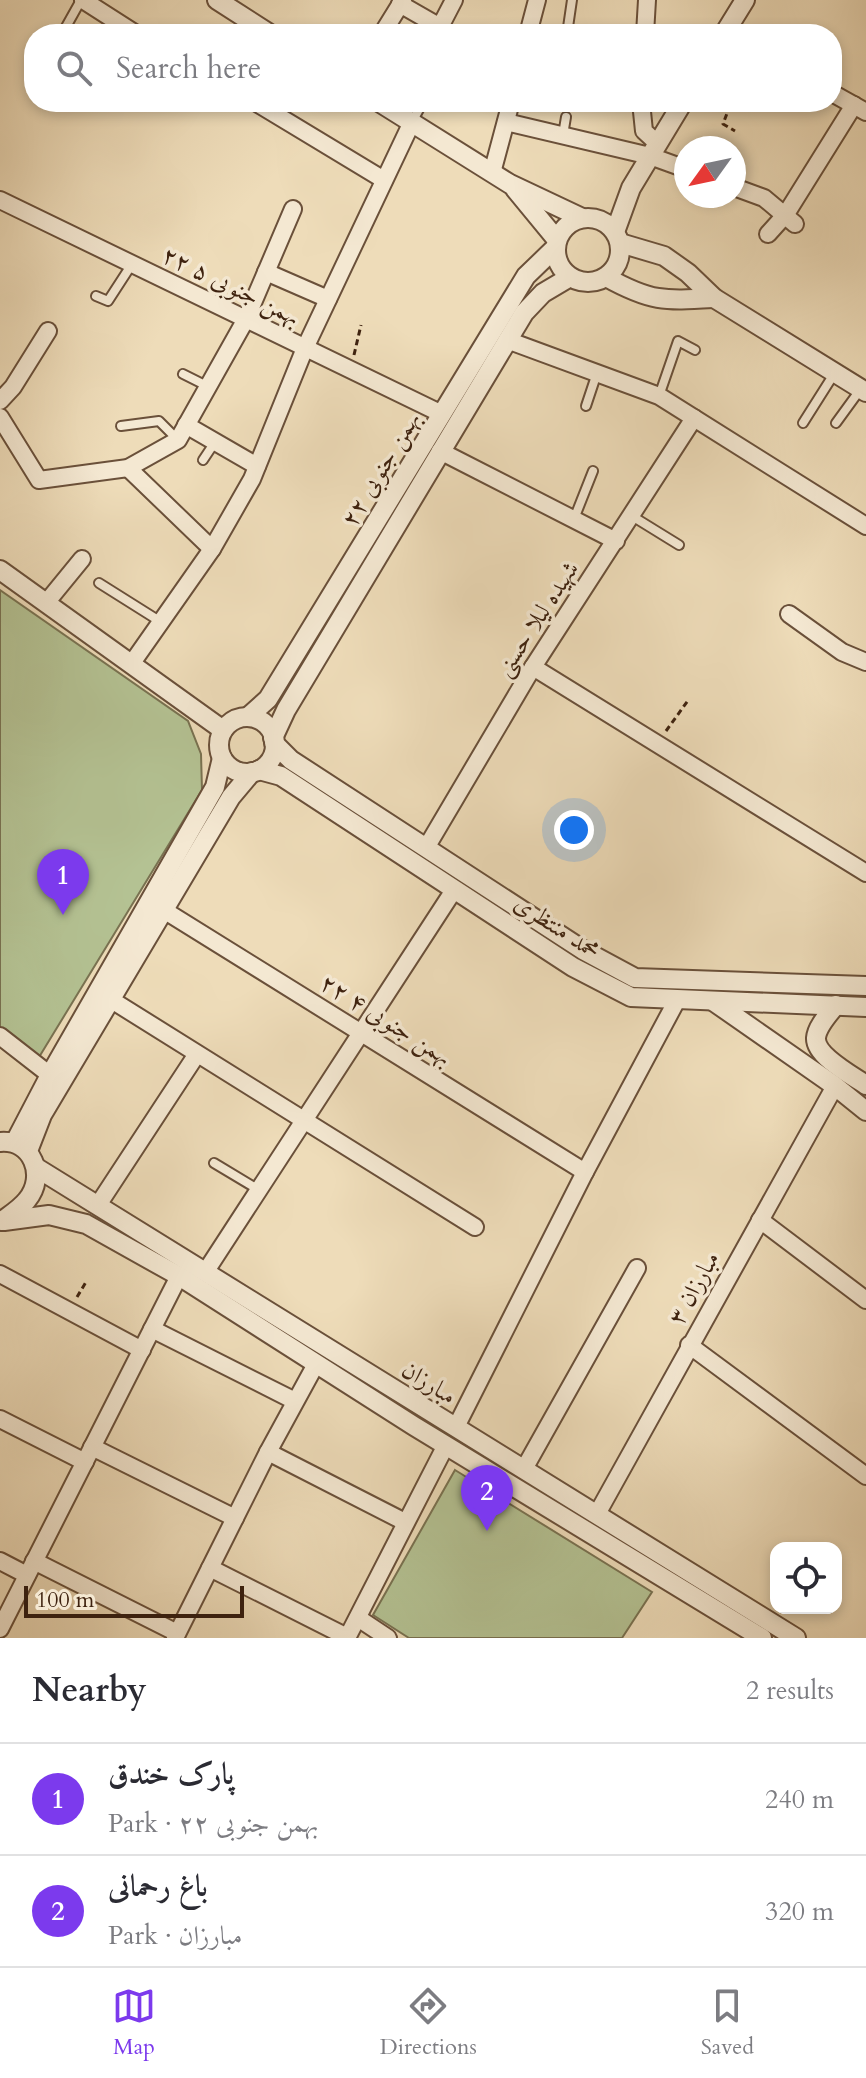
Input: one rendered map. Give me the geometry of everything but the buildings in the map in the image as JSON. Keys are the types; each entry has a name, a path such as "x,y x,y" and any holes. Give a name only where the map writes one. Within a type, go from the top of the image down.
{"street":[{"path":"82,0 120,24"},
{"path":"217,0 254,24"},
{"path":"442,24 454,0"},
{"path":"531,24 537,0"},
{"path":"646,24 647,0"},
{"path":"730,24 745,0"},
{"path":"388,24 402,2 435,24"},
{"path":"768,234 790,219 860,108 842,98"},
{"path":"272,112 384,180"},
{"path":"396,112 510,184 606,223 618,238 664,256 688,273 714,298 863,391"},
{"path":"492,173 508,112"},
{"path":"642,112 644,131 654,150"},
{"path":"631,188 588,218 570,223 561,231 556,256 561,268 570,277 582,282 595,282 615,268 620,256 618,238 631,188 677,112"},
{"path":"132,663 212,549 257,466 305,348 412,122"},
{"path":"506,122 563,136 654,150 674,162"},
{"path":"510,184 557,243"},
{"path":"746,191 764,198 790,219"},
{"name":"۲۲ بهمن جنوبی ۵","path":"0,200 442,414"},
{"path":"0,417 39,480 128,468 182,433 246,319 293,209"},
{"name":"۲۲ بهمن جنوبی","path":"274,740 286,710 442,414 526,276 557,243"},
{"path":"266,272 328,299"},
{"name":"۲۲ بهمن جنوبی","path":"248,717 268,699 440,451 524,313 543,293 570,277"},
{"path":"606,277 644,296 661,300 714,298"},
{"path":"0,401 6,382 48,331"},
{"path":"507,340 659,396 866,526"},
{"name":"شهیده لیلا حسنی","path":"426,848 533,667 694,418"},
{"path":"182,433 215,442 257,466"},
{"path":"440,451 616,541"},
{"path":"128,468 212,549"},
{"path":"46,603 82,559"},
{"path":"0,570 223,730"},
{"path":"789,614 842,652 866,662"},
{"path":"533,667 866,873"},
{"path":"248,717 262,722 274,740 270,760 231,797 42,1115 14,1147 50,1075 215,787 222,758 219,744 223,730 234,720 248,717"},
{"name":"محمد منتظری","path":"274,740 291,760 583,950 635,978 866,986"},
{"path":"222,758 231,768 256,771"},
{"name":"محمد منتظری","path":"256,771 281,776 611,990 631,997 866,1007"},
{"path":"206,1271 454,890"},
{"name":"۲۲ بهمن جنوبی ۴","path":"162,909 585,1172"},
{"path":"110,999 475,1227"},
{"path":"210,1568 347,1638 585,1172 677,1000"},
{"path":"713,1001 866,1111"},
{"path":"836,1005 820,1026 816,1037 818,1048 866,1085"},
{"path":"0,1036 50,1075"},
{"path":"98,1205 197,1054"},
{"name":"مبارزان ۳","path":"597,1514 835,1086"},
{"path":"2,1222 28,1200 36,1182 14,1147"},
{"name":"مبارزان","path":"14,1147 98,1205 796,1638"},
{"name":"مبارزان","path":"2,1222 49,1215 86,1224 179,1276 446,1445 762,1638"},
{"path":"760,1220 866,1300"},
{"path":"524,1469 637,1268"},
{"path":"0,1274 142,1350"},
{"path":"0,1629 179,1276"},
{"path":"152,1329 295,1401"},
{"path":"689,1345 866,1476"},
{"path":"0,1561 31,1568 176,1636 268,1452 316,1364"},
{"path":"0,1419 235,1518"},
{"path":"268,1452 405,1522"},
{"path":"358,1618 388,1638"}],"lane":[{"path":"68,24 82,0"},
{"path":"568,24 572,0"},
{"path":"412,122 418,112"},
{"path":"563,136 566,117"},
{"path":"96,296 108,301 132,264"},
{"path":"659,396 678,341 695,350"},
{"path":"586,406 597,373"},
{"path":"803,423 834,373"},
{"path":"183,374 207,386"},
{"path":"836,423 863,391"},
{"path":"121,426 159,421 182,433"},
{"path":"203,460 215,442"},
{"path":"573,520 593,471"},
{"path":"632,516 679,545"},
{"path":"99,583 161,622"},
{"path":"214,1163 259,1190"}],"path":[{"path":"728,112 723,124 735,131"},
{"path":"351,371 361,325"},
{"path":"656,744 689,699"},
{"path":"68,1310 86,1282"}],"green space":[{"path":"0,590 188,721 201,754 202,790 33,1067 0,1041"},
{"path":"455,1470 652,1592 622,1638 409,1638 373,1615"}],"place":[{"name":"پارک خندق","path":"63,915"},
{"name":"باغ رحمانی","path":"487,1531"}]}
